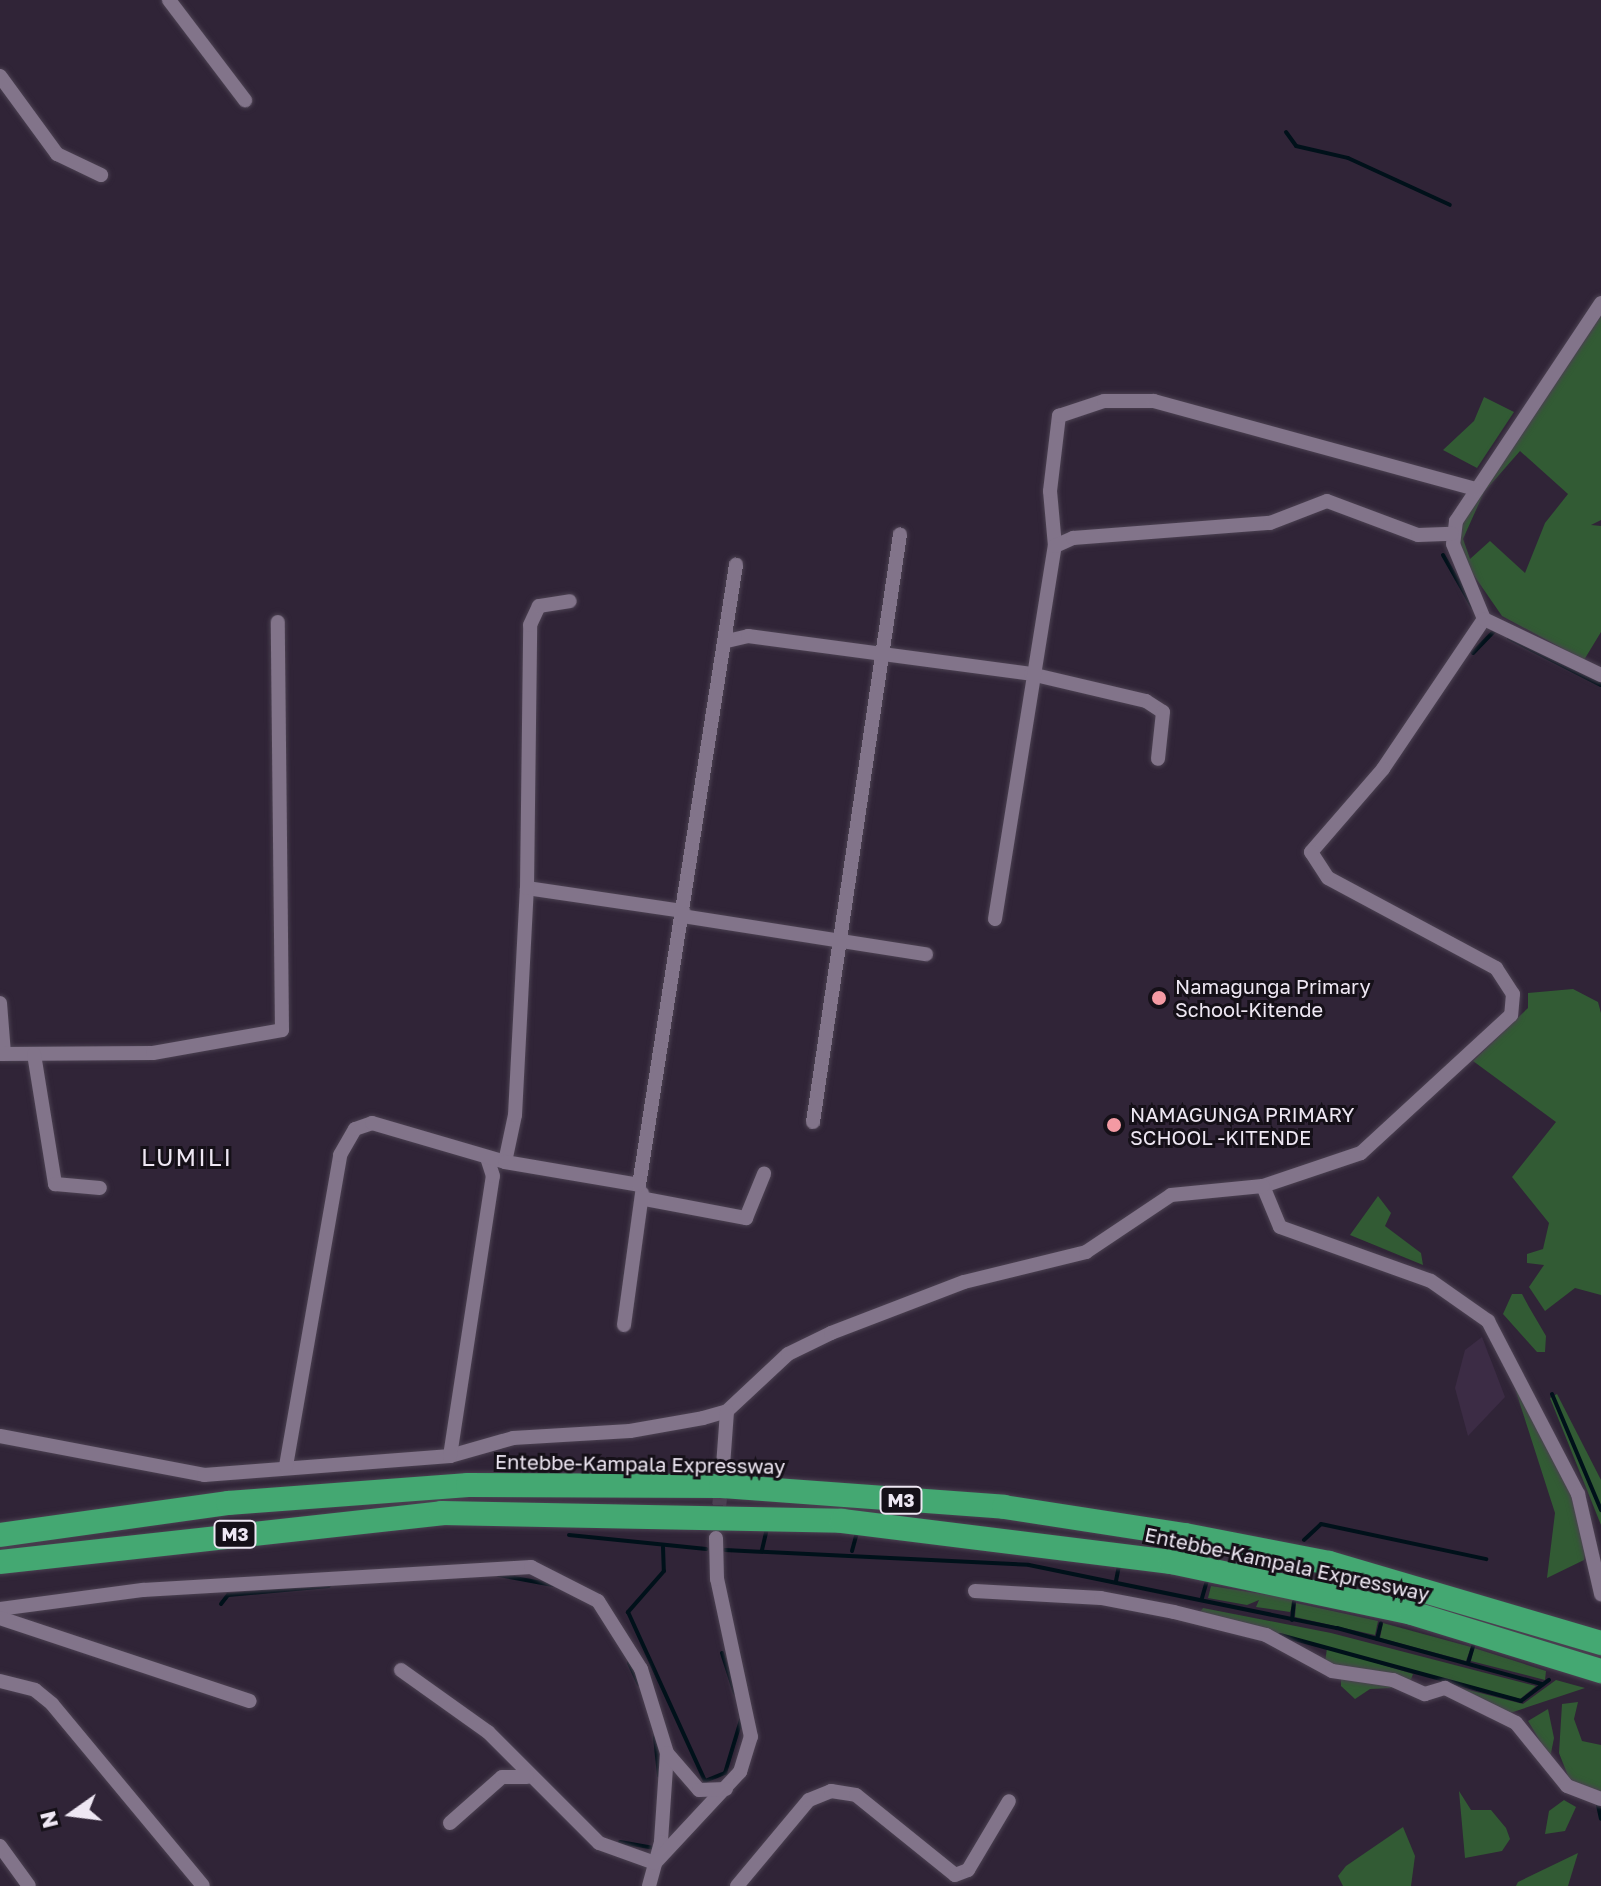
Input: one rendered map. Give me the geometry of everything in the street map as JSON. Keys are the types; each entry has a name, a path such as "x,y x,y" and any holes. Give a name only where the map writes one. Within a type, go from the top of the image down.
{"highway":[{"name":"Entebbe-Kampala Expressway","path":"0,1535 228,1503 468,1485 721,1486 1004,1507 1185,1535 1384,1577 1601,1643"},
{"name":"Entebbe-Kampala Expressway","path":"0,1562 441,1513 842,1521 1171,1562 1412,1613 1601,1671"}],"street":[{"path":"169,0 245,100"},
{"path":"0,76 57,154 101,175"},
{"path":"1601,303 1476,489 1452,534 1484,619 1601,675"},
{"path":"995,919 1031,674 1055,546 1050,491 1059,416 1104,401 1154,401 1476,489"},
{"path":"1055,546 1073,538 1270,523 1327,501 1418,535 1452,534"},
{"path":"813,1122 836,942 900,534"},
{"path":"624,1325 682,914 727,641 736,565"},
{"path":"505,1162 515,1115 527,888 530,625 539,606 570,601"},
{"path":"0,1436 187,1473 450,1456 513,1438 630,1431 727,1411 788,1354 831,1333 964,1282 1086,1252 1171,1195 1263,1186 1361,1153 1511,1015 1513,994 1496,968 1328,878 1311,852 1383,769 1484,619"},
{"path":"0,1003 2,1054 153,1053 282,1030 278,622"},
{"path":"727,641 748,636 881,657 1031,674 1157,707 1164,726 1158,759"},
{"path":"527,888 836,942 926,954"},
{"path":"34,1054 52,1176 59,1187 100,1188"},
{"path":"286,1466 347,1136 372,1123 505,1162 746,1218 764,1174"},
{"path":"450,1456 493,1176 487,1157"},
{"path":"1263,1186 1280,1227 1431,1281 1488,1321 1578,1494 1597,1563 1601,1594"},
{"path":"723,1466 727,1411"},
{"path":"655,1863 726,1789 751,1737 717,1579 716,1538"},
{"path":"0,1609 411,1568 531,1567 598,1601 626,1635 667,1753 699,1790 726,1789"},
{"path":"975,1591 1101,1598 1174,1612 1266,1635 1332,1671 1393,1680 1425,1694 1443,1688 1516,1723 1567,1786 1601,1799"},
{"path":"0,1618 250,1701"},
{"path":"401,1670 488,1732 527,1777 599,1843 655,1863"},
{"path":"0,1681 35,1690 52,1704 203,1886"},
{"path":"649,1886 655,1863 667,1753"},
{"path":"450,1823 502,1777 527,1777"},
{"path":"737,1886 809,1800 831,1791 856,1795 955,1875 968,1870 1009,1801"},
{"path":"0,1846 29,1886"}],"shaded area":[{"path":"1482,1337 1505,1397 1468,1436 1455,1388 1465,1350"}],"green space":[{"path":"1601,316 1601,520 1591,525 1601,526 1601,632 1584,660 1502,616 1466,564 1458,535 1464,516","holes":["1520,451 1568,494 1545,523 1525,573 1490,541 1470,559 1463,539 1484,492"]},
{"path":"1484,397 1514,412 1477,468 1443,450 1474,421"},
{"path":"1573,989 1598,1002 1601,1013 1601,1295 1575,1288 1545,1311 1529,1287 1544,1265 1527,1263 1527,1254 1543,1249 1549,1223 1512,1177 1556,1122 1473,1061 1528,1008 1528,993"},
{"path":"1378,1196 1391,1213 1385,1226 1421,1253 1423,1265 1350,1235"},
{"path":"1512,1294 1522,1294 1546,1336 1545,1352 1537,1352 1503,1314"},
{"path":"1512,1379 1566,1478 1586,1550 1584,1560 1547,1578 1555,1513"},
{"path":"1557,1394 1601,1480 1601,1525 1550,1398"},
{"path":"1211,1586 1294,1599 1290,1612 1256,1607 1259,1600 1247,1605 1208,1598"},
{"path":"1296,1603 1378,1621 1375,1635 1295,1617"},
{"path":"1203,1608 1331,1633 1536,1686 1520,1699 1198,1615"},
{"path":"1383,1623 1471,1647 1466,1661 1380,1638"},
{"path":"1327,1648 1413,1674 1408,1687 1370,1689 1355,1699 1341,1686 1341,1668 1325,1663"},
{"path":"1474,1648 1546,1671 1545,1680 1471,1661"},
{"path":"1556,1680 1585,1688 1504,1715 1445,1684 1523,1704"},
{"path":"1578,1702 1574,1719 1582,1741 1601,1745 1601,1795 1570,1781 1559,1753 1562,1704"},
{"path":"1548,1709 1554,1738 1550,1758 1528,1721"},
{"path":"1459,1791 1471,1810 1491,1810 1506,1828 1510,1839 1502,1851 1465,1858"},
{"path":"1564,1800 1576,1807 1565,1831 1545,1834 1549,1811"},
{"path":"1403,1827 1415,1856 1411,1886 1343,1886 1338,1876 1346,1866"},
{"path":"1578,1853 1568,1886 1516,1886 1518,1882"}],"waterway":[{"path":"1286,132 1296,146 1348,158 1450,205"},
{"path":"1443,555 1472,606"},
{"path":"1473,653 1494,631"},
{"path":"1509,638 1601,685"},
{"path":"1552,1394 1601,1510"},
{"path":"1304,1540 1321,1524 1486,1559"},
{"path":"762,1550 767,1528"},
{"path":"852,1551 857,1532"},
{"path":"569,1535 706,1549"},
{"path":"663,1547 664,1571 628,1612 705,1781 725,1773 741,1720"},
{"path":"725,1550 1029,1565 1337,1628 1542,1684"},
{"path":"1116,1581 1119,1565"},
{"path":"499,1575 553,1585"},
{"path":"1202,1598 1207,1581"},
{"path":"221,1604 228,1595 329,1586"},
{"path":"1292,1620 1294,1602"},
{"path":"1377,1639 1381,1623"},
{"path":"1280,1635 1521,1701 1549,1680"},
{"path":"1468,1663 1473,1647"},
{"path":"722,1653 735,1693"},
{"path":"629,1663 639,1684"},
{"path":"655,1737 659,1776"},
{"path":"1598,1805 1601,1819"},
{"path":"620,1842 653,1848"}],"tunnel":[{"path":"717,1526 722,1479"}],"place":[{"name":"Namagunga Primary School-Kitende","path":"1159,998"},
{"name":"NAMAGUNGA PRIMARY SCHOOL -KITENDE","path":"1114,1125"}],"district":[{"name":"LUMILI","path":"187,1157"}]}
